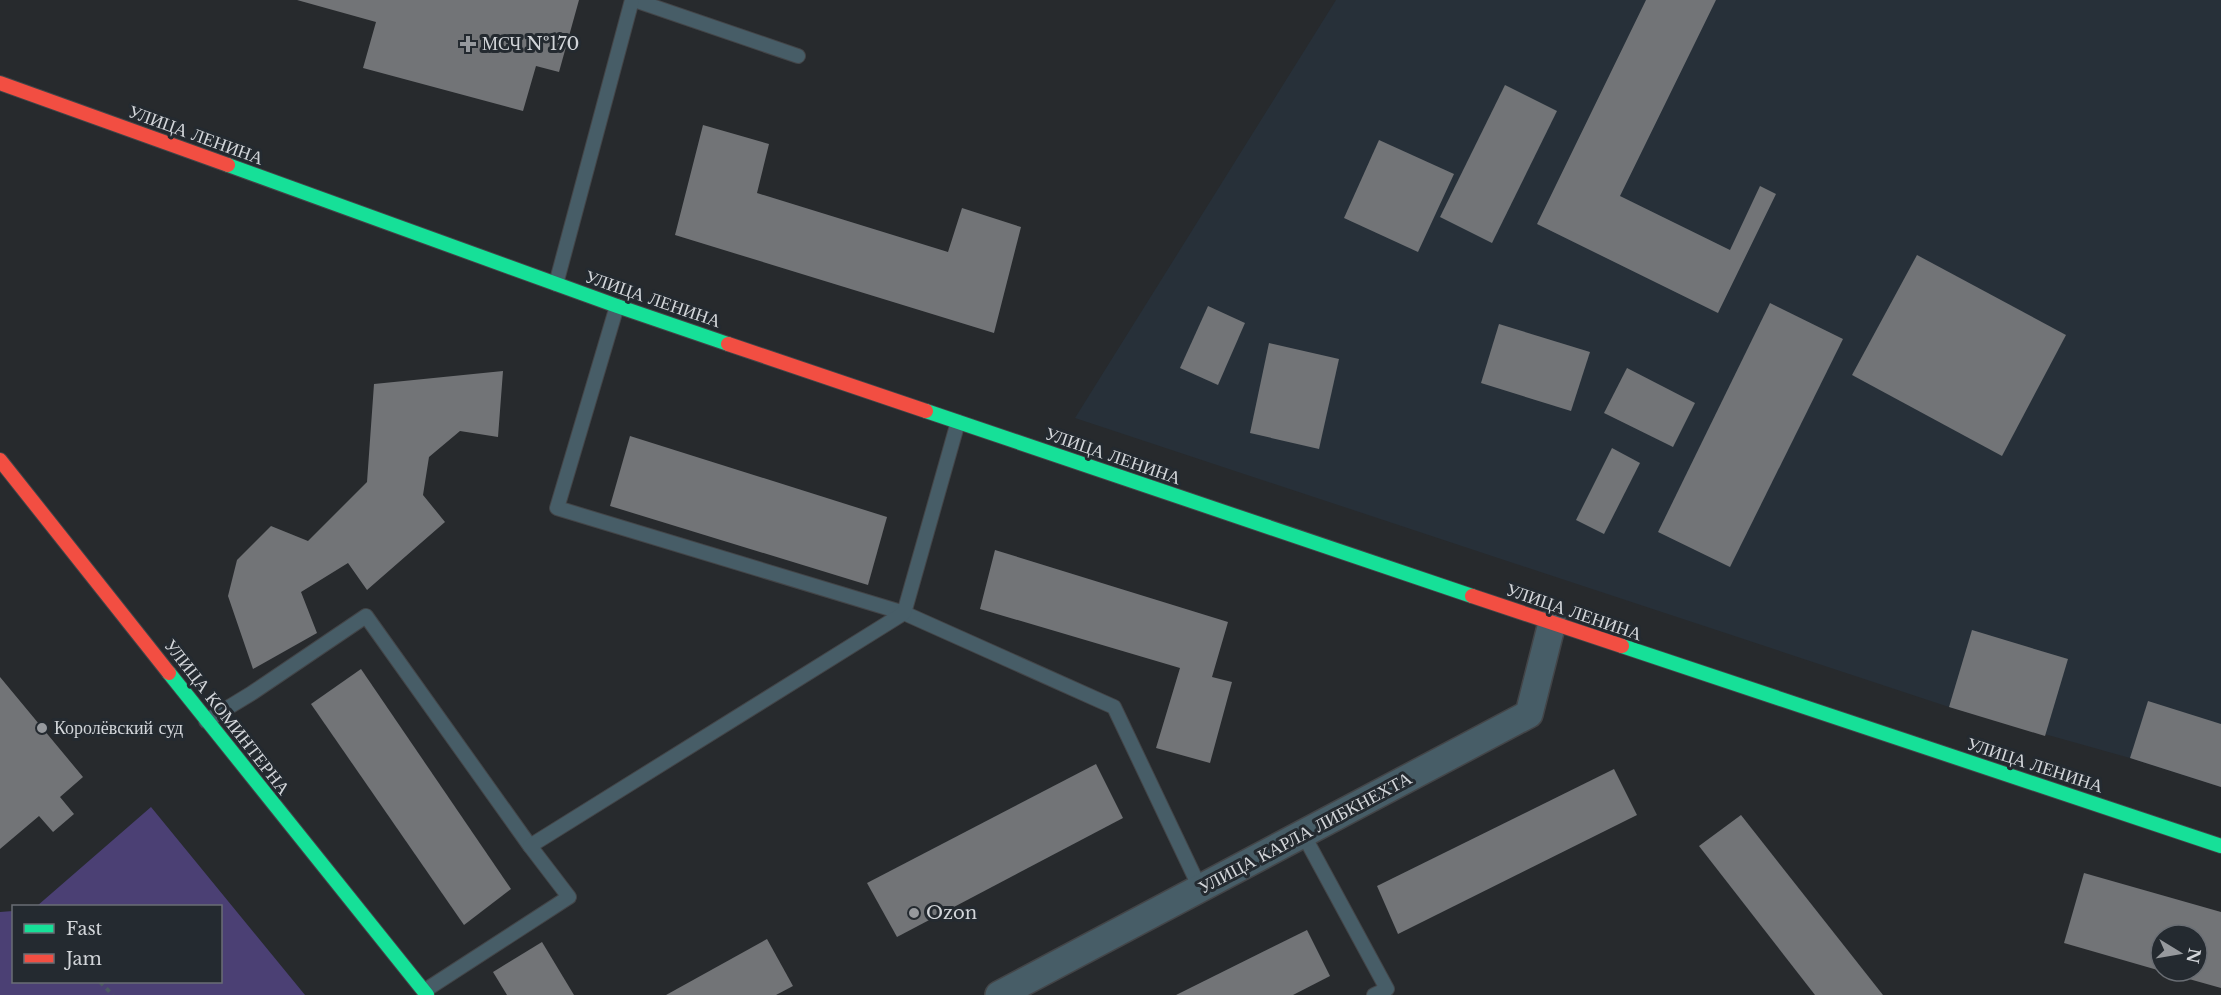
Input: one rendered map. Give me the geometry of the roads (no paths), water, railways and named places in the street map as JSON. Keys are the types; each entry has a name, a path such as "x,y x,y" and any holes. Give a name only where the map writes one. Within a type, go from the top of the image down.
{"street":[{"name":"УЛИЦА ЛЕНИНА","path":"0,83 617,306 1552,623 2221,846"},
{"name":"УЛИЦА КОМИНТЕРНА","path":"0,460 206,721 426,993"},
{"name":"УЛИЦА КАРЛА ЛИБКНЕХТА","path":"999,995 1529,714 1552,623"}],"lane":[{"path":"556,284 633,0 798,56"},
{"path":"617,306 557,508 904,613 1114,707 1200,888"},
{"path":"530,846 904,613 958,422"},
{"path":"206,721 252,693 366,616 569,897 426,993"},
{"path":"1303,834 1387,989 1374,995"}],"place":[{"name":"МСЧ №170","path":"468,44"},
{"name":"Королёвский суд","path":"42,728"},
{"name":"Ozon","path":"914,913"}]}
